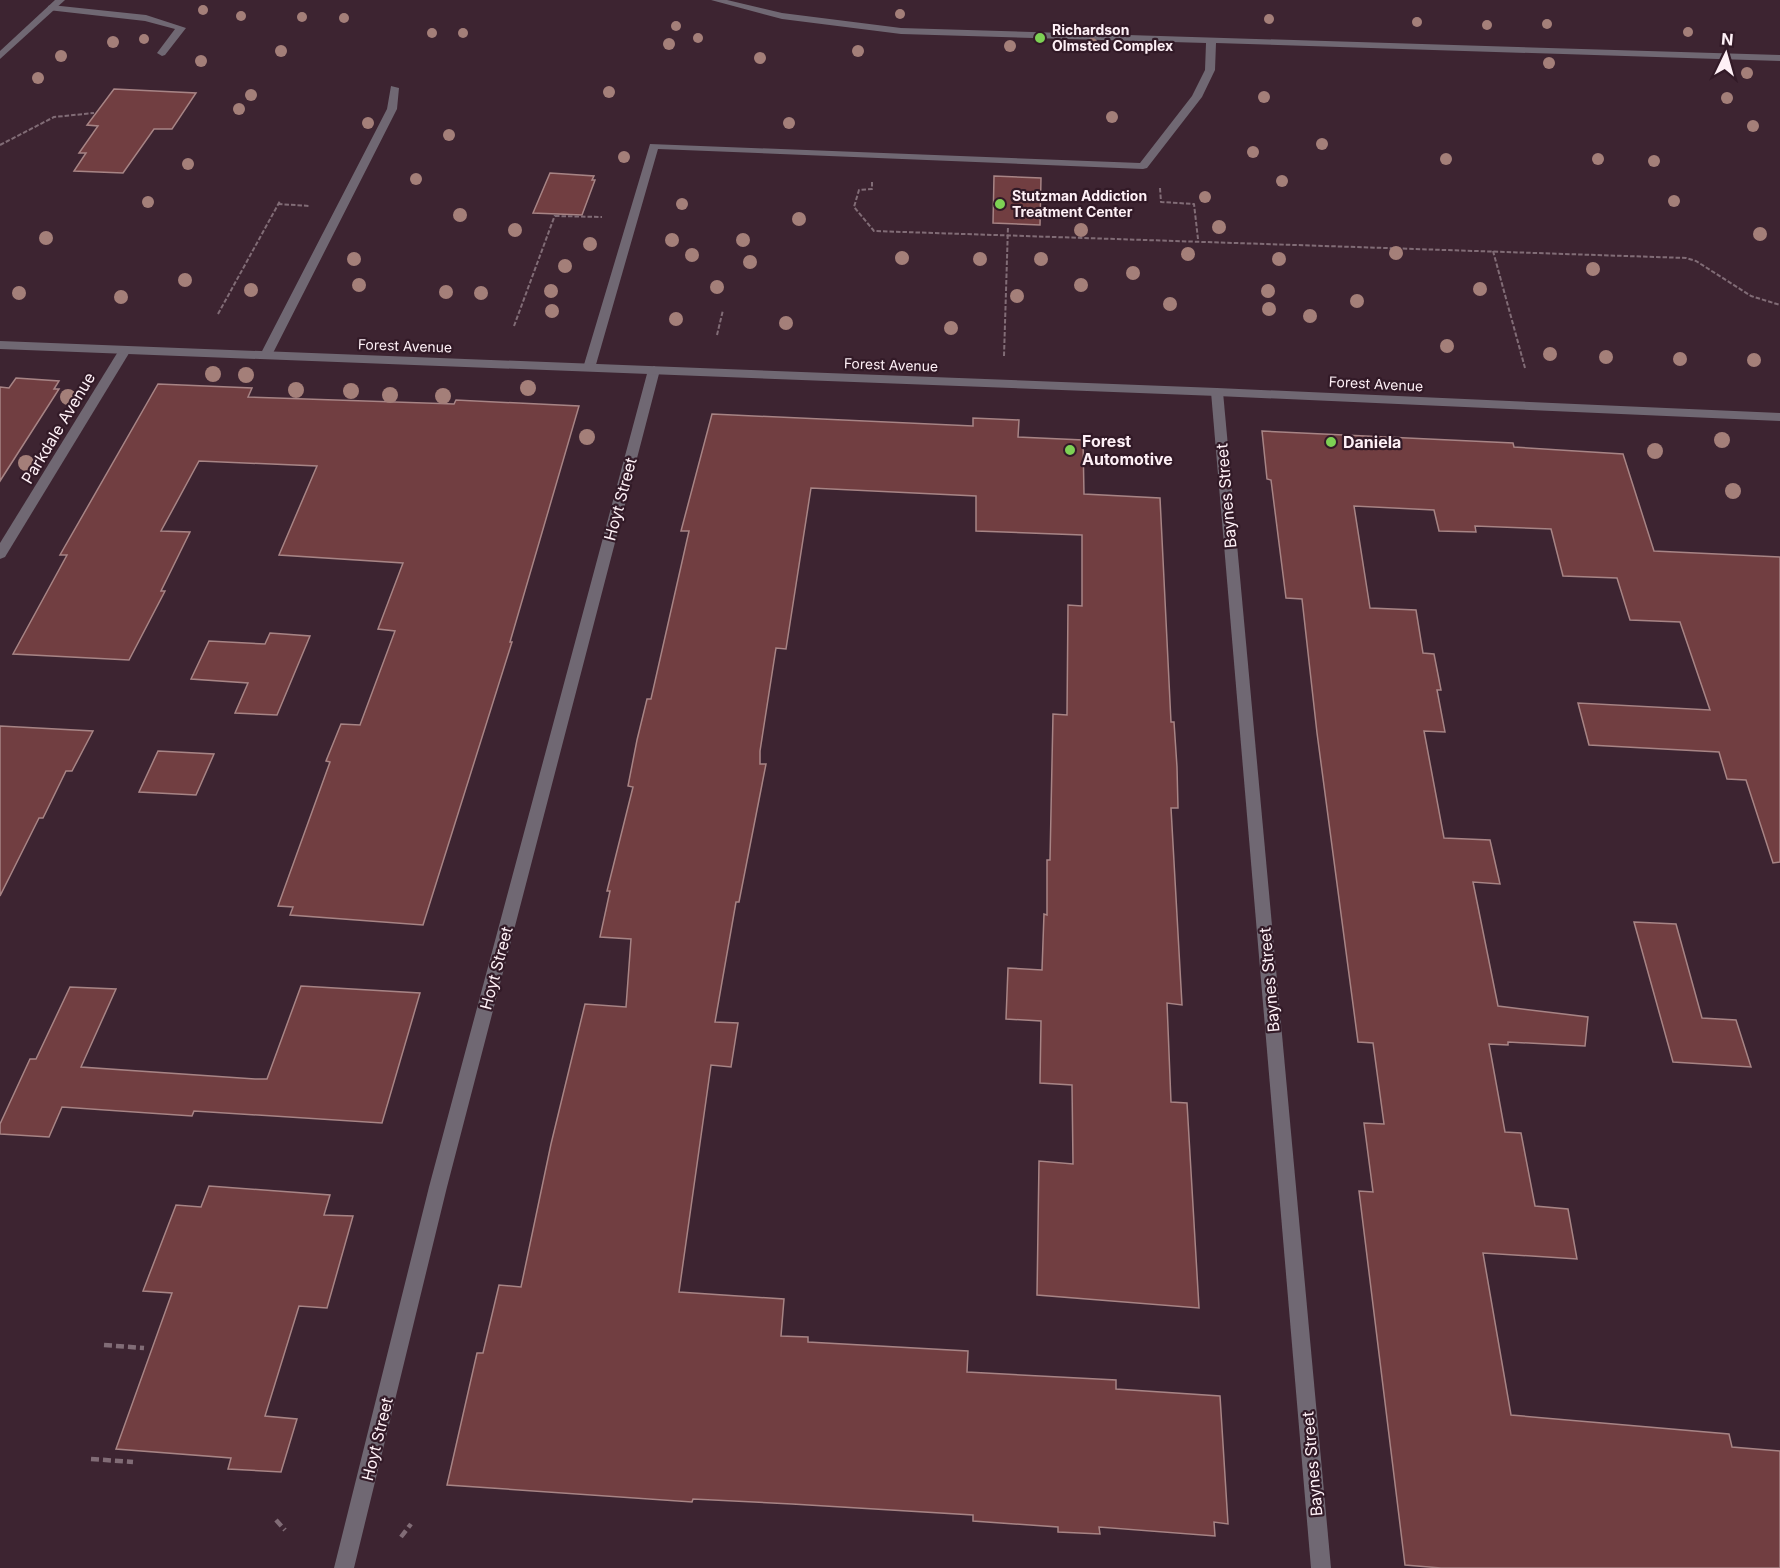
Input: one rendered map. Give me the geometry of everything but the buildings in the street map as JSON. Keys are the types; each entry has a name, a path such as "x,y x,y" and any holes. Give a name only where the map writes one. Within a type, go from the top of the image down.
{"street":[{"path":"0,56 60,0"},
{"path":"716,0 782,16 901,31 1780,58"},
{"path":"51,8 146,18 181,28 162,53"},
{"path":"589,368 654,146 1143,166 1197,98 1210,70 1211,40"},
{"path":"266,355 392,109 394,88"},
{"name":"Forest Avenue","path":"0,345 1217,392 1780,417"},
{"name":"Parkdale Avenue","path":"0,554 125,350"},
{"name":"Hoyt Street","path":"344,1568 438,1187 654,370"},
{"name":"Baynes Street","path":"1217,392 1321,1568"}],"path":[{"path":"0,145 27,127 51,116 94,113"},
{"path":"873,179 872,189 859,190 854,207 874,231 1143,241 1198,239 1686,258 1696,261 1750,296 1780,305"},
{"path":"1160,188 1161,202 1194,204 1198,239"},
{"path":"218,314 279,203 311,206"},
{"path":"514,326 555,215 606,218"},
{"path":"1004,365 1008,226"},
{"path":"1493,251 1524,368"},
{"path":"717,335 723,310"},
{"path":"104,1345 144,1348"},
{"path":"91,1459 133,1462"},
{"path":"276,1520 285,1530"},
{"path":"401,1537 411,1524"}],"place":[{"name":"Richardson Olmsted Complex","path":"1040,38"},
{"name":"Stutzman Addiction Treatment Center","path":"1000,204"},
{"name":"Daniela","path":"1331,442"},
{"name":"Forest Automotive","path":"1070,450"}]}
